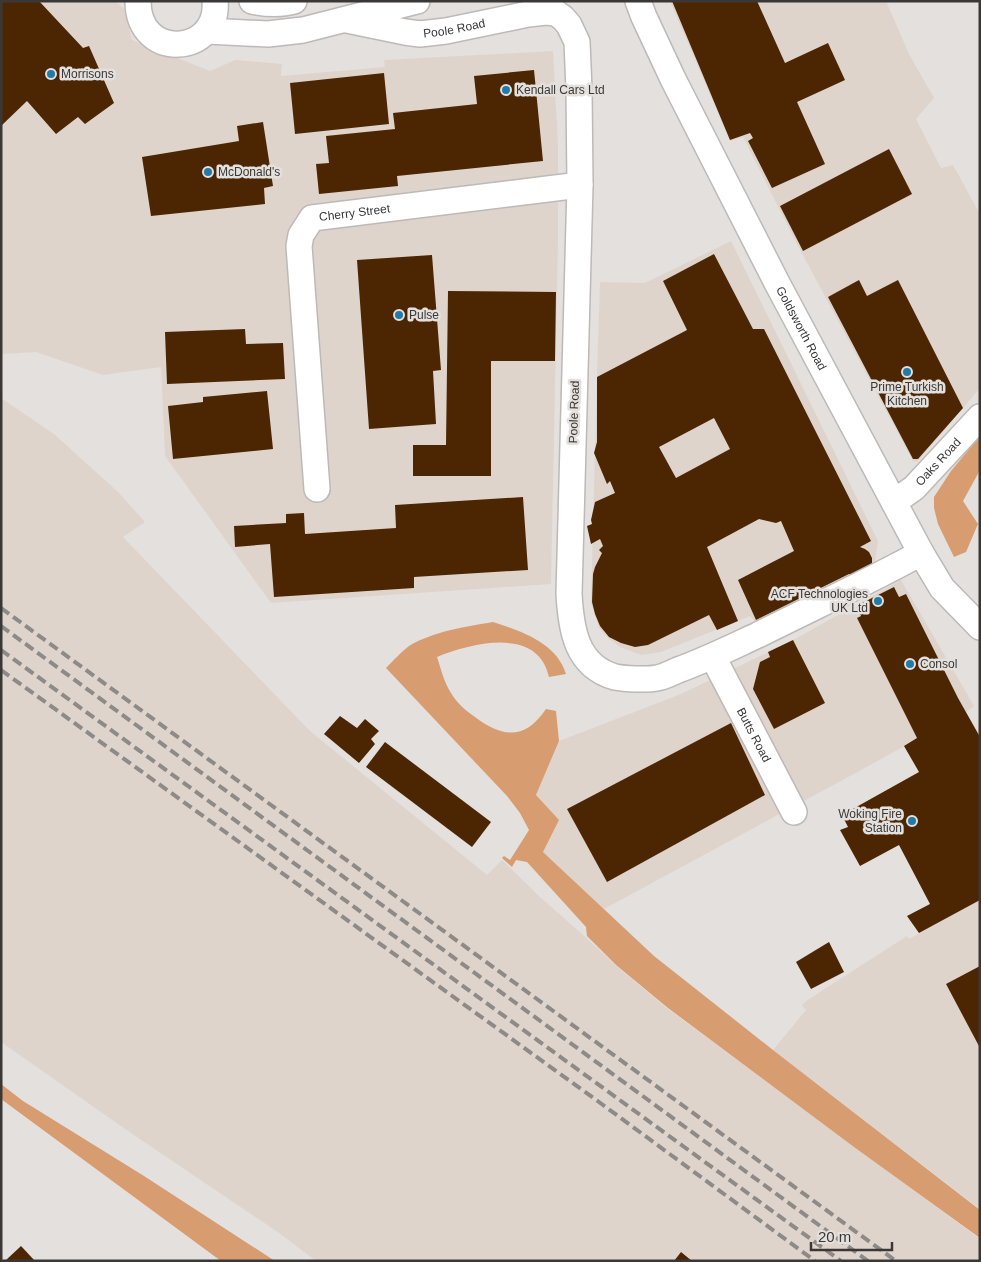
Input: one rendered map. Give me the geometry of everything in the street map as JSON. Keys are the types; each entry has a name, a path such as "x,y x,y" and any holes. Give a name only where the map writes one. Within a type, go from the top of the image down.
{"street":[{"path":"138,1 138,12 142,25 149,33 167,44 180,45 197,39 207,31 214,17 215,1"},
{"path":"252,1 264,4 294,1"},
{"path":"207,31 268,34 303,30 417,1"},
{"name":"Goldsworth Road","path":"624,1 641,9 673,79 777,283 921,553 942,588 980,627"},
{"name":"Poole Road","path":"346,20 420,34 446,31 546,12 556,13 564,18 577,42 580,185 569,579 570,619 577,642 590,662 601,671 614,676 628,679 657,678 713,657 921,553"},
{"name":"Cherry Street","path":"317,489 299,246 301,235 312,218 580,185"},
{"name":"Oaks Road","path":"894,502 914,488 980,417"},
{"name":"Butts Road","path":"713,657 794,812"}],"shaded area":[{"path":"1,1 115,1 124,9 132,40 210,71 235,60 282,64 281,76 385,67 384,60 553,51 558,145 558,242 551,584 271,603 165,456 161,367 103,375 36,352 1,354"},
{"path":"670,1 886,1 909,54 934,98 916,119 941,168 953,165 980,214 980,388 917,462 913,461 797,244 743,137 730,141"},
{"path":"731,241 878,541 875,561 755,622 750,616 661,652 641,655 620,647 608,638 599,628 591,602 600,282 645,283"},
{"path":"1,398 54,434 118,492 145,522 123,537 310,731 487,875 502,860 615,965 668,1009 980,1239 980,1261 316,1261 279,1233 1,1042"},
{"path":"980,436 980,470 963,501 978,524 966,552 954,557 938,524 934,508 934,497 951,471"},
{"path":"901,580 974,706 863,769 604,909 543,852 536,795 559,741 681,694 793,640"},
{"path":"493,622 526,634 546,646 555,654 566,674 549,677 542,661 532,650 518,645 502,643 485,644 468,647 437,657 446,684 456,700 472,715 495,729 504,732 522,731 538,719 546,709 556,711 559,741 536,795 559,820 543,852 654,956 980,1210 980,1238 854,1147 668,1008 616,965 587,936 586,927 527,862 516,860 512,867 502,858 504,856 510,860 529,830 520,813 507,796 386,668 406,648 419,641 450,630"},
{"path":"980,900 980,1209 773,1050 806,1010 802,1005 806,1001 907,936 909,939"},
{"path":"1,1084 23,1101 144,1176 275,1261 221,1261 1,1099"}],"building":[{"name":"Morrisons","path":"1,1 39,1 83,48 89,46 114,103 85,124 78,117 56,134 27,101 1,126"},
{"path":"672,1 757,1 785,63 828,43 845,80 797,102 825,164 772,188 748,141 753,138 750,133 730,140"},
{"path":"534,70 543,161 397,176 398,186 319,194 316,164 329,163 326,136 395,129 393,113 477,104 474,76"},
{"path":"384,73 389,124 295,134 290,83"},
{"name":"McDonald's","path":"263,122 273,186 264,188 265,204 151,216 142,157 239,141 237,126"},
{"path":"889,149 912,194 803,251 780,206"},
{"path":"714,254 753,329 764,329 871,541 860,547 869,552 872,564 870,571 853,576 849,574 756,620 738,580 794,551 781,521 776,523 759,519 707,547 738,621 717,630 709,615 648,645 635,647 609,637 600,626 592,602 593,574 602,553 599,550 603,546 600,539 591,544 587,526 592,524 591,520 595,502 615,493 610,481 607,484 594,453 597,442 597,377 687,330 663,281","holes":["714,418 730,449 676,478 659,447"]},
{"name":"Pulse","path":"432,255 441,370 433,371 436,424 369,429 357,260"},
{"path":"859,280 867,296 898,280 963,408 918,459 913,459 828,297"},
{"path":"448,291 556,292 555,361 491,361 491,476 413,476 413,445 446,445"},
{"path":"245,329 246,344 283,343 285,379 167,384 165,332"},
{"path":"267,391 273,449 173,459 168,406 203,402 203,397"},
{"path":"523,497 528,570 414,577 414,588 274,597 270,544 235,547 234,526 286,523 286,514 304,513 305,534 396,528 395,505"},
{"name":"Woking Fire Station","path":"894,587 899,597 906,594 958,698 980,737 980,900 919,933 907,916 930,904 899,845 860,866 840,830 848,827 842,815 919,772 904,746 917,738 857,618 861,616 856,606"},
{"path":"793,640 825,703 774,729 753,689 760,662 770,657 768,652"},
{"path":"340,716 357,728 365,719 379,731 371,739 375,744 359,763 324,734"},
{"path":"731,723 765,795 607,882 567,809"},
{"path":"385,742 491,822 472,847 366,767"},
{"path":"829,942 844,972 811,989 796,962"},
{"path":"980,966 980,1048 946,984"},
{"path":"21,1246 35,1261 5,1261"},
{"path":"681,1252 692,1261 674,1261"}],"railway":[{"path":"1,608 896,1261"},
{"path":"1,626 868,1261"},
{"path":"1,650 841,1261"},
{"path":"1,670 599,1102 815,1261"}],"place":[{"name":"Morrisons","path":"51,74"},
{"name":"Kendall Cars Ltd","path":"506,90"},
{"name":"McDonald's","path":"208,172"},
{"name":"Pulse","path":"399,315"},
{"name":"Prime Turkish Kitchen","path":"907,372"},
{"name":"ACF Technologies UK Ltd","path":"878,601"},
{"name":"Consol","path":"910,664"},
{"name":"Woking Fire Station","path":"912,821"}]}
